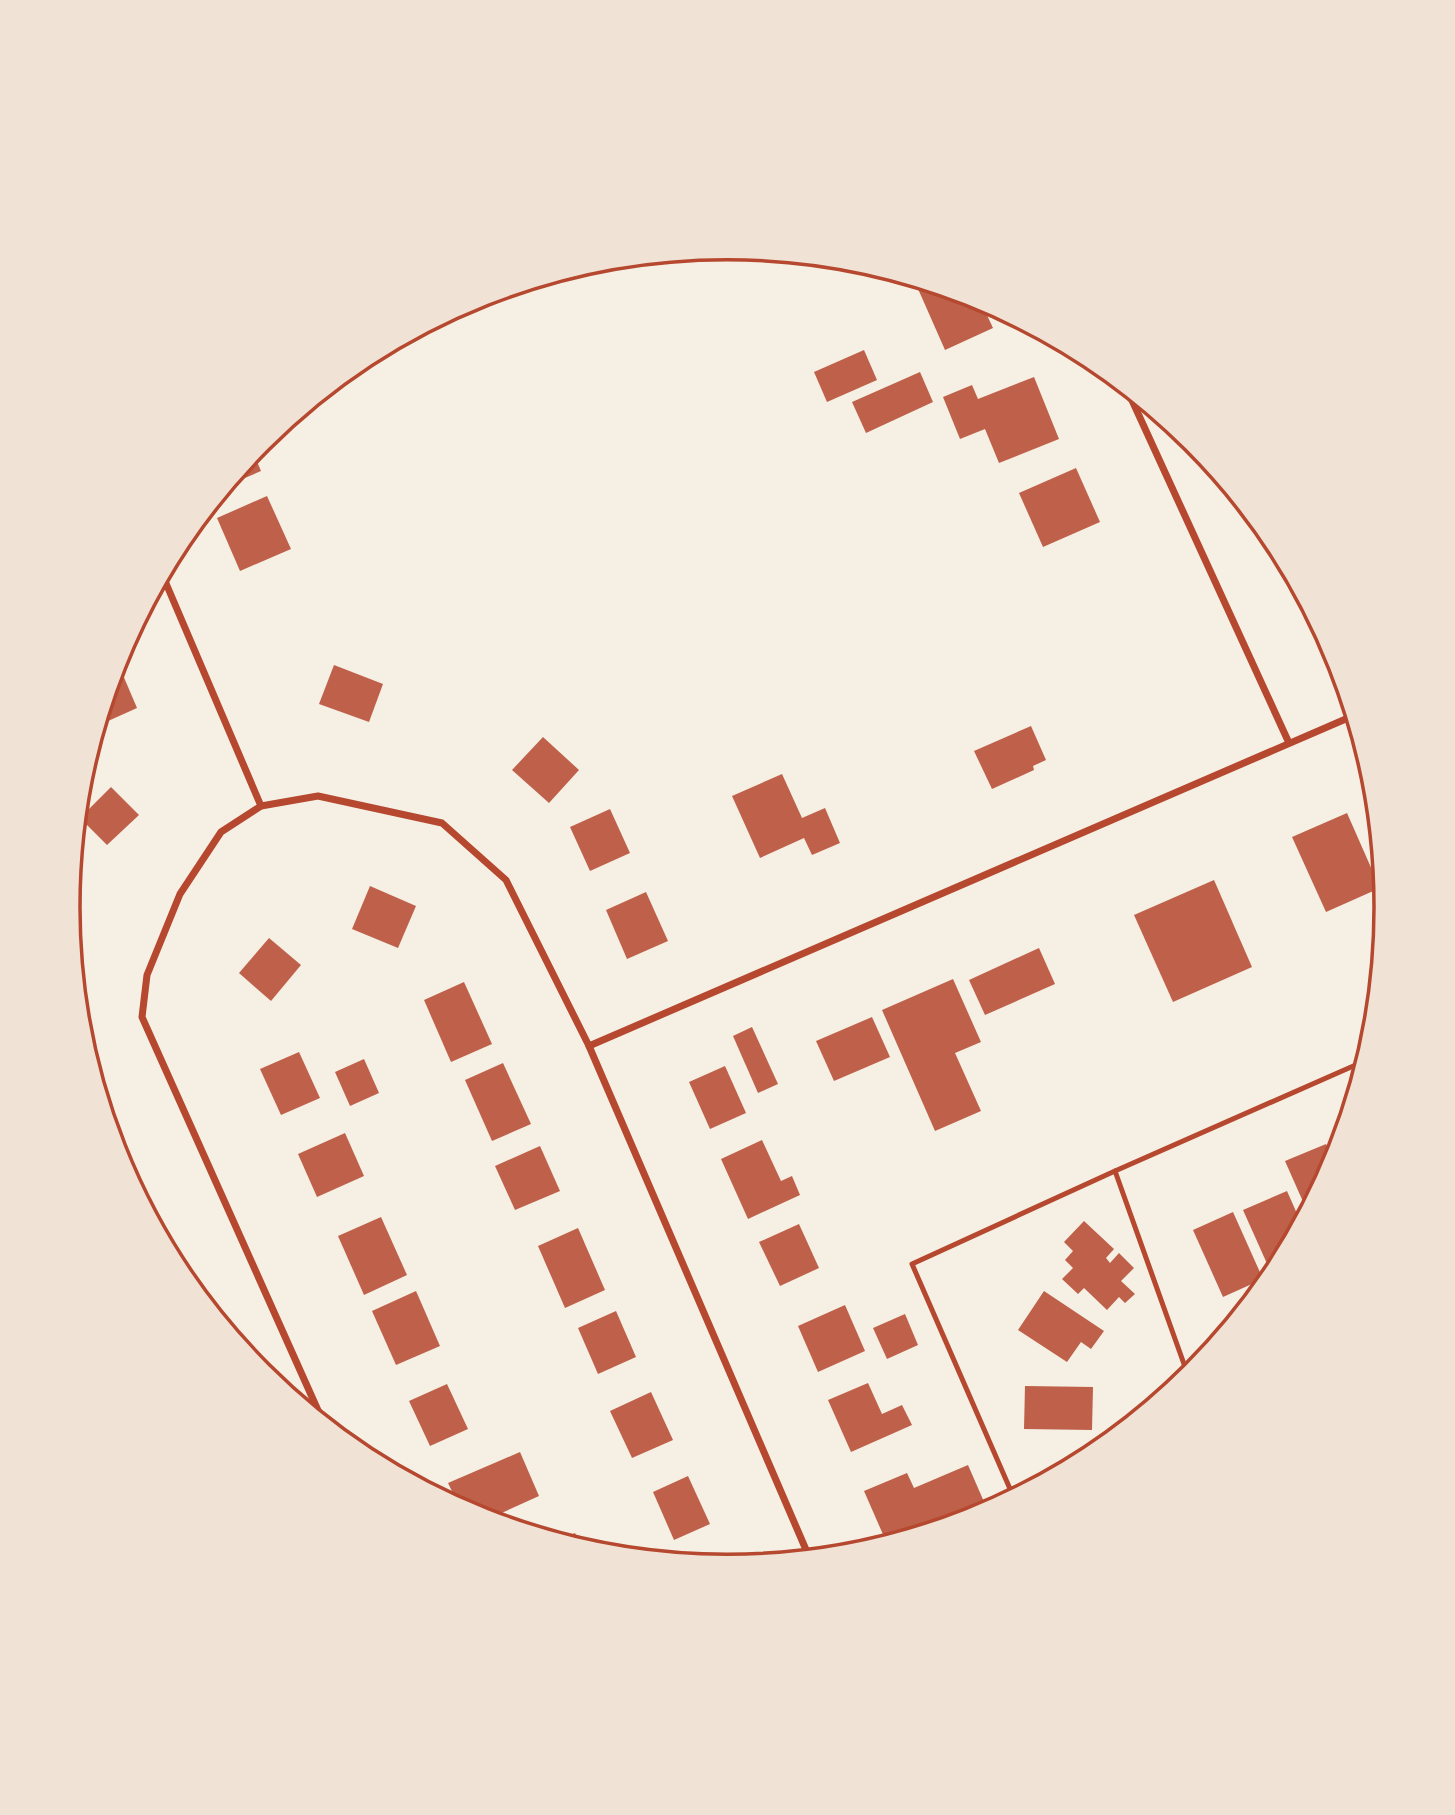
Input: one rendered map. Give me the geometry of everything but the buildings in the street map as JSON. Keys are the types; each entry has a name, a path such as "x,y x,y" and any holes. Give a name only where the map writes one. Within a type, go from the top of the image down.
{"street":[{"path":"1134,405 1289,743"},
{"path":"167,585 261,806"},
{"path":"589,1046 1346,719"},
{"path":"318,1408 142,1017 147,975 180,894 221,832 261,806 318,796 442,823 506,880 589,1046 806,1550"}],"lane":[{"path":"1010,1490 912,1264 1354,1066"},
{"path":"1115,1171 1185,1365"}]}
